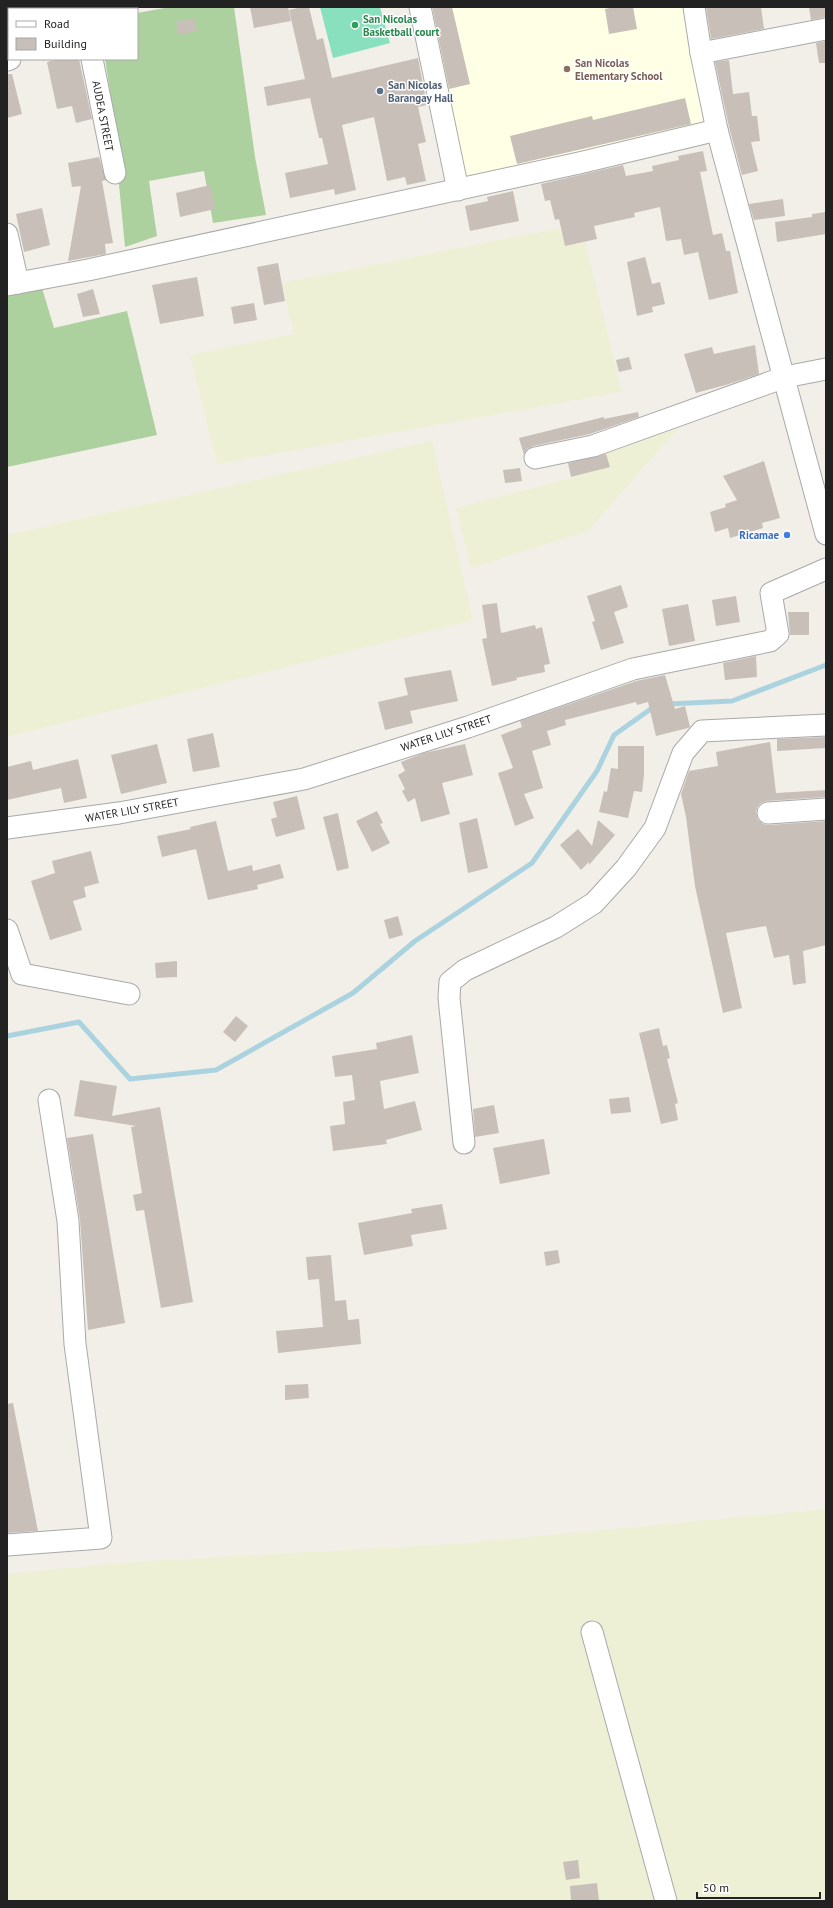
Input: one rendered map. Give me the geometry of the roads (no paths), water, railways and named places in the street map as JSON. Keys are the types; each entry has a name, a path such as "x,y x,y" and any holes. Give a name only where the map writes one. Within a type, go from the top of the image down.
{"street":[{"path":"420,7 458,190"},
{"path":"694,7 701,53 717,130 785,377 826,534"},
{"path":"701,53 826,29"},
{"name":"AUDEA STREET","path":"92,60 115,173"},
{"path":"7,234 13,284 88,270 579,164 717,130"},
{"path":"535,458 594,446 785,377 826,369"},
{"name":"WATER LILY STREET","path":"7,828 119,813 304,779 468,726 633,669 770,641 778,634 771,593 826,568"},
{"path":"464,1142 449,998 450,982 465,970 556,927 594,903 626,868 654,828 683,753 702,731 826,725"},
{"path":"768,813 826,809"},
{"path":"7,930 22,974 129,994"},
{"path":"7,1545 101,1538 75,1344 68,1221 49,1100"},
{"path":"592,1632 666,1901"}],"waterway":[{"path":"668,704 732,701 826,665"},
{"path":"7,1036 79,1022 130,1079 216,1070 353,993 415,941 532,863 597,771 614,735 655,706"}],"place":[{"name":"San Nicolas Basketball court","path":"355,25"},
{"name":"San Nicolas Elementary School","path":"567,69"},
{"name":"San Nicolas Barangay Hall","path":"380,91"},
{"name":"Ricamae","path":"787,535"}]}
